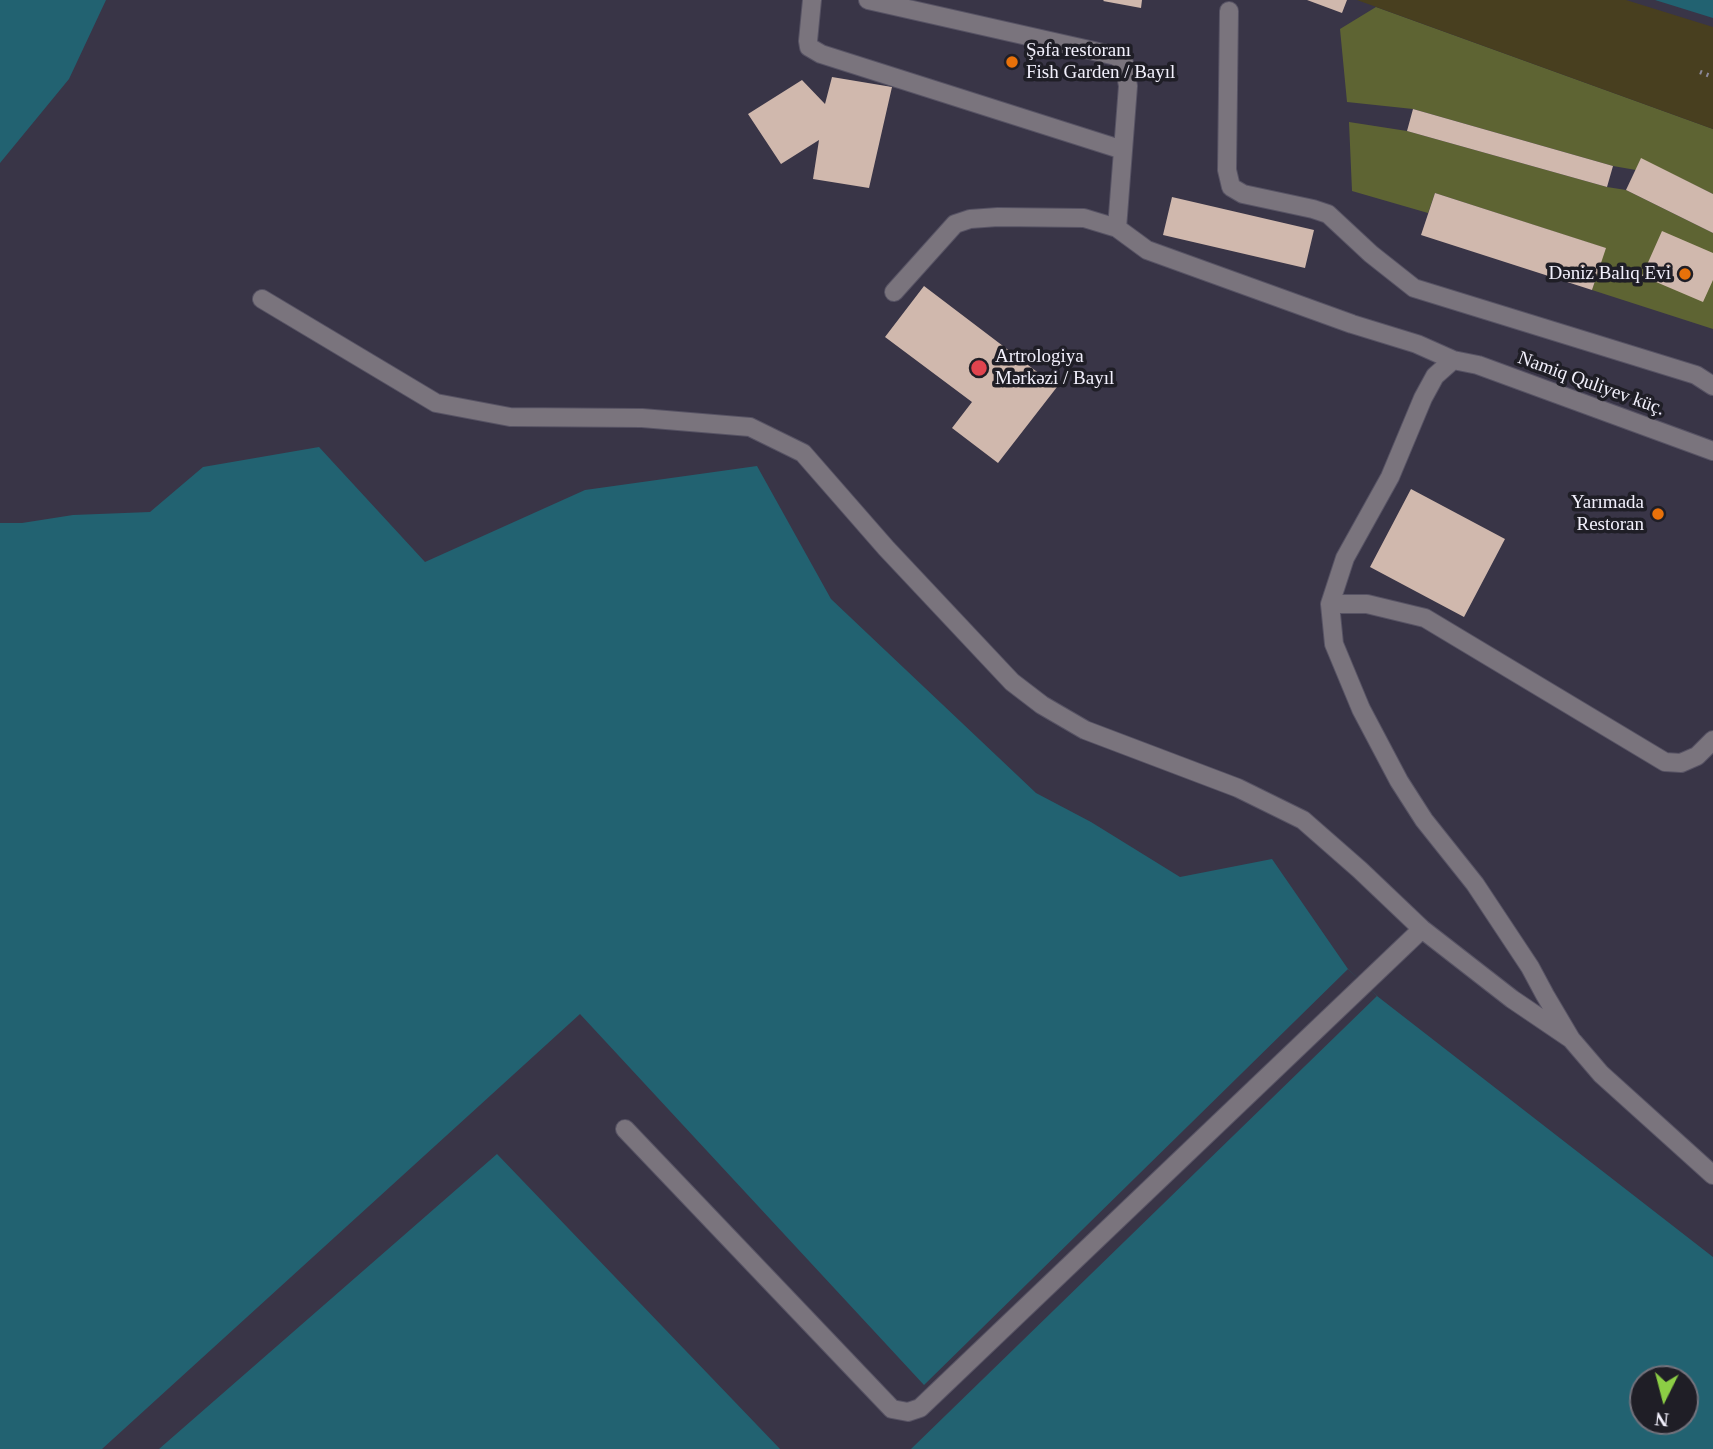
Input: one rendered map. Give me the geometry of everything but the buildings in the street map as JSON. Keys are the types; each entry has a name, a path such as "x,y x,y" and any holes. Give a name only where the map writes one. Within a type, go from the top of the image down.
{"street":[{"path":"812,0 809,47 821,54 1123,150"},
{"path":"868,0 1116,56 1124,63 1128,86 1118,228 1084,218 970,219 955,224 894,292"},
{"path":"1229,11 1227,170 1231,187 1243,194 1328,214 1371,254 1414,288 1696,375 1713,386"},
{"name":"Namiq Quliyev küç.","path":"1118,228 1147,250 1352,324 1417,344 1453,360 1478,365 1713,451"},
{"path":"262,299 436,403 510,417 642,418 750,427 803,453 886,548 1012,682 1042,705 1085,730 1238,788 1303,820 1422,929 1512,999 1571,1039"},
{"path":"1453,360 1435,376 1390,477 1345,558 1330,604 1334,645 1361,709 1399,781 1424,820 1482,895 1530,967 1571,1039 1601,1074 1713,1175"},
{"path":"1330,604 1367,604 1425,618 1665,762 1681,763 1696,756 1713,740"},
{"path":"625,1129 892,1409 908,1412 919,1408 1422,929"}],"path":[{"path":"1700,72 1713,77"}],"green space":[{"path":"1376,7 1713,129 1713,194 1641,159 1636,170 1613,166 1413,109 1347,102 1340,29"},
{"path":"1349,122 1407,131 1626,190 1713,233 1713,329 1592,290 1605,248 1435,193 1428,213 1352,191"}],"sand":[{"path":"1357,0 1626,0 1713,27 1713,129"}],"water":[{"path":"0,0 106,0 69,79 0,163"},
{"path":"1655,0 1713,0 1713,18"},
{"path":"319,447 425,562 585,490 757,466 831,599 1036,793 1091,822 1180,877 1272,859 1348,969 1377,996 1713,1257 1713,1449 0,1449 0,523 22,523 73,515 150,512 203,467"}],"pier":[{"path":"1348,969 1377,996 911,1449 780,1449 497,1154 159,1449 102,1449 580,1014 924,1385"}],"place":[{"name":"Şəfa restoranı Fish Garden / Bayıl","path":"1012,62"},
{"name":"Dəniz Balıq Evi","path":"1685,274"},
{"name":"Artrologiya Mərkəzi / Bayıl","path":"979,368"},
{"name":"Yarımada Restoran","path":"1658,514"}]}
